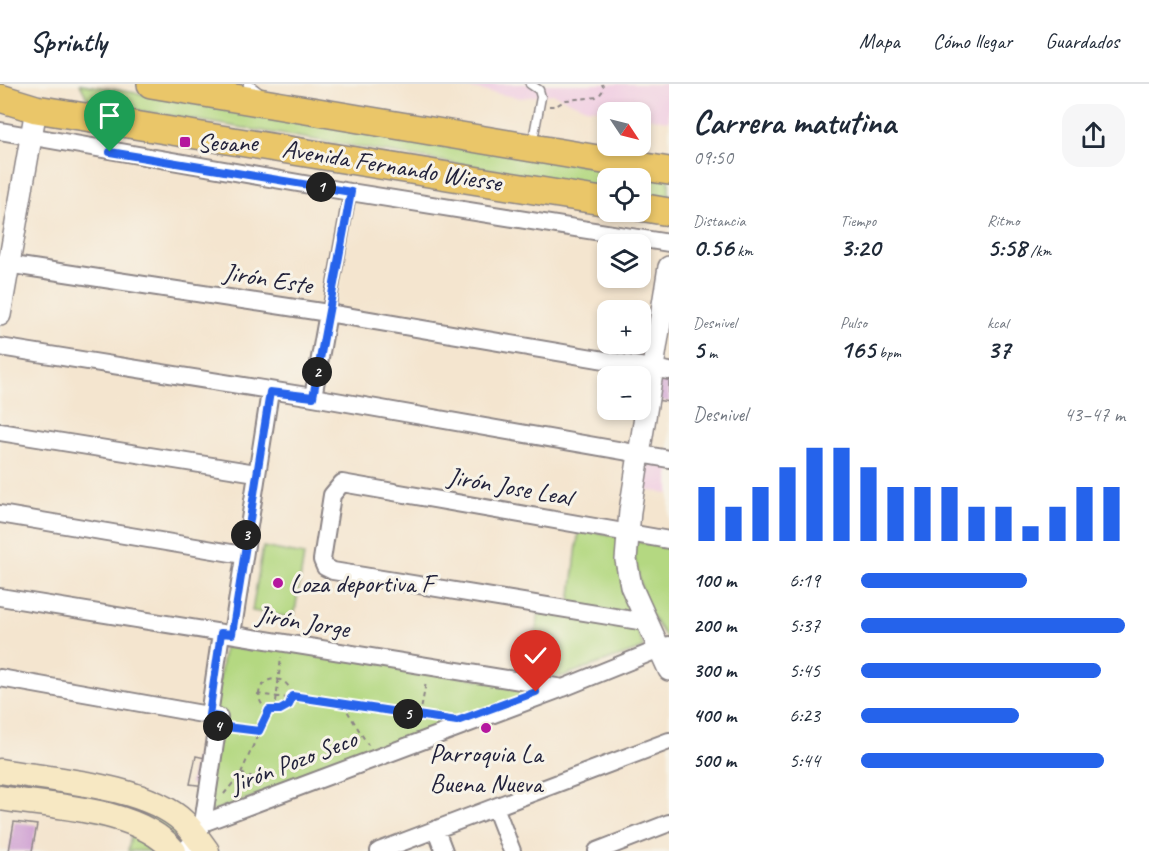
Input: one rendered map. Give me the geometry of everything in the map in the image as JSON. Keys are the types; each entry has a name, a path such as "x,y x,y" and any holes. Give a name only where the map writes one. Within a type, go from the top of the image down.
{"main road":[{"name":"Avenida Fernando Wiesse","path":"151,84 669,171"},
{"name":"Avenida Fernando Wiesse","path":"0,98 36,109 357,159 597,200"},
{"path":"651,209 669,212"},
{"path":"0,771 142,797 183,821 198,840"},
{"path":"0,798 131,821 154,833 174,851"}],"street":[{"path":"0,315 4,264 36,109"},
{"path":"0,131 351,192 669,243"},
{"path":"313,397 351,192"},
{"name":"Jirón Este","path":"4,264 328,313 660,370"},
{"path":"669,267 660,370 639,455 627,533 626,560 631,586 645,622 665,647 669,670"},
{"path":"0,347 270,392 313,397 669,459"},
{"path":"198,840 226,634 243,555 270,392"},
{"path":"0,432 256,473"},
{"name":"Jirón Jose Leal","path":"645,622 333,572 325,567 322,560 333,495 342,483 669,540"},
{"path":"0,514 243,555"},
{"name":"Jirón Jorge","path":"0,597 563,688"},
{"name":"Jirón Pozo Seco","path":"198,840 665,647"},
{"path":"0,678 215,720"},
{"path":"380,851 669,741"},
{"path":"495,807 512,851"},
{"path":"597,851 669,823"},
{"path":"436,830 444,851"}],"lane":[{"path":"248,84 278,105"},
{"path":"530,84 539,90 541,97 532,148"}],"path":[{"path":"539,105 556,106 568,100 598,98 604,89 602,84"},
{"path":"275,711 282,652"},
{"path":"420,716 427,676"},
{"path":"271,678 277,679 290,688 292,696 289,705 275,711 269,710 260,703 258,693 263,682 271,678"},
{"path":"258,693 439,718"},
{"path":"343,704 371,749"},
{"path":"218,801 241,773 269,710"},
{"path":"215,720 259,731"},
{"path":"241,773 263,783"}],"shaded area":[{"path":"445,84 669,84 669,121 651,118 651,102 597,102 597,109 586,108 553,94 521,98"},
{"path":"648,460 669,464 669,494 642,489"}],"green space":[{"path":"80,84 606,168 597,168 597,187 89,102"},
{"path":"651,175 669,178 669,199 651,196"},
{"path":"579,528 620,537 639,618 570,604"},
{"path":"635,541 669,548 669,642 645,606 634,556"},
{"name":"Loza deportiva F","path":"263,547 304,555 294,618 252,611"},
{"path":"539,610 636,627 644,648 560,677 531,672"},
{"path":"226,637 549,691 208,813 214,713"},
{"path":"0,776 125,796 181,827 172,840 0,792"},
{"path":"132,831 158,851 128,851"}],"building":[{"path":"659,378 669,380 669,402 656,400"},
{"path":"196,756 210,759 205,786 190,784"},
{"path":"14,822 37,825 32,851 9,851"}],"place":[{"name":"Seoane","path":"185,142"},
{"name":"Loza deportiva F","path":"278,583"},
{"name":"Parroquia La Buena Nueva","path":"486,728"}],"route":[{"path":"110,152 351,192 313,397 270,392 232,634 221,633 209,715 219,717 218,726 259,731 269,710 280,710 289,705 292,696 457,721 536,692"}]}
